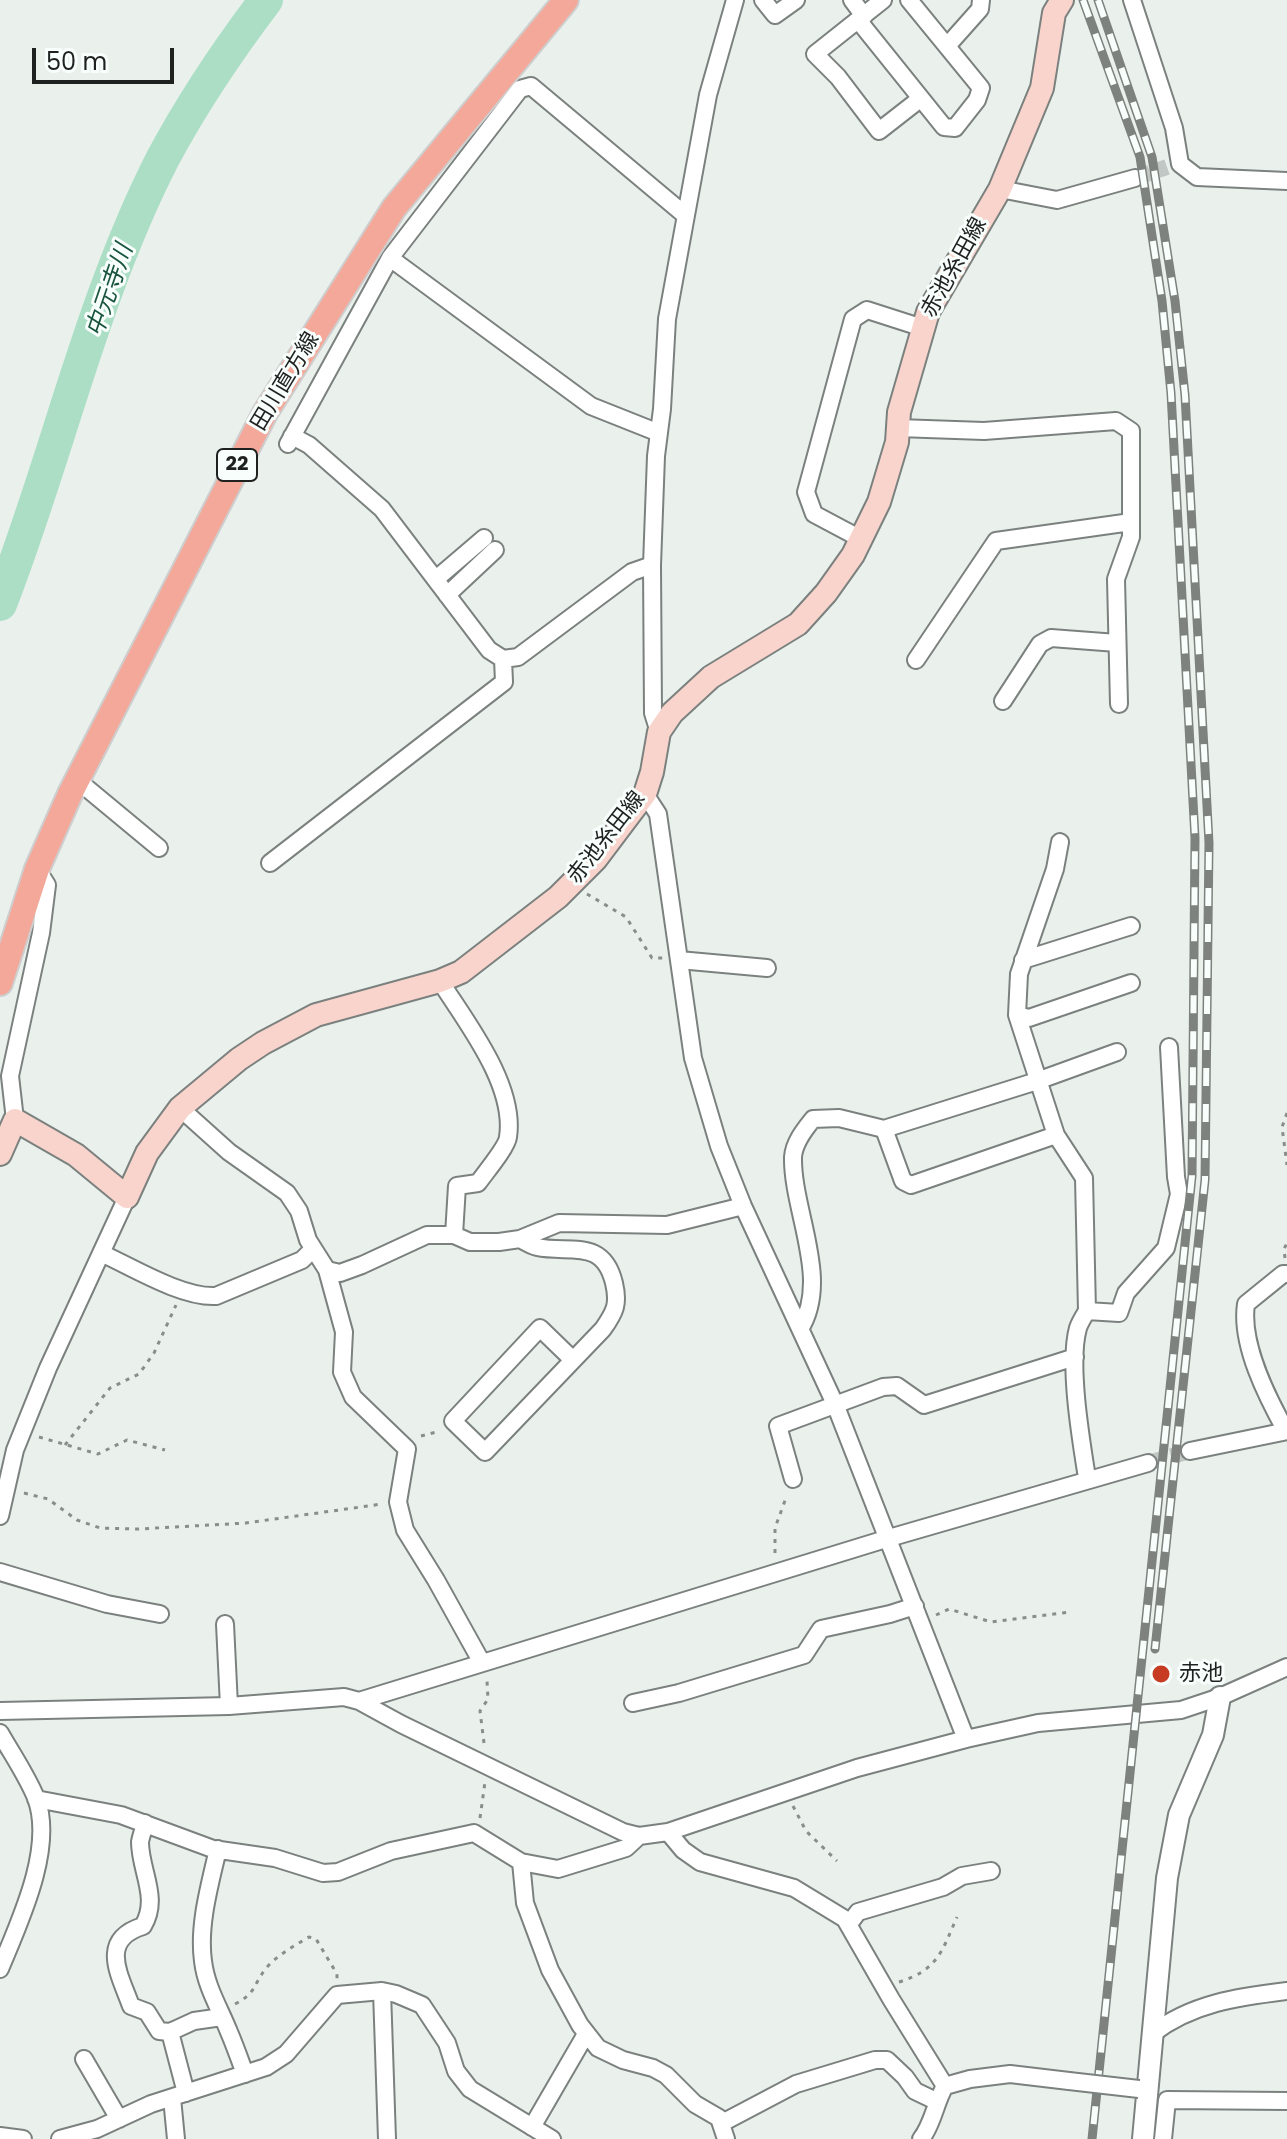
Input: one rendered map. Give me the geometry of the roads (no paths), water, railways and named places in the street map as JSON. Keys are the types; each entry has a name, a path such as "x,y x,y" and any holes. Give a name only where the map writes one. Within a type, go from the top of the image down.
{"main road":[{"name":"田川直方線","path":"0,983 37,869 77,780 265,413 394,208 566,0"},
{"name":"赤池糸田線","path":"127,1197 147,1153 180,1108 239,1059 316,1015 440,981 461,972 558,897 596,859 645,794 659,732 672,713 711,677 798,624 826,593 853,555 879,502 897,442 899,412 928,312 1000,189 1042,88 1054,4"},
{"path":"0,1154 15,1120 76,1155 127,1197"}],"street":[{"path":"659,732 653,713 652,565 656,456 667,319 708,95 735,0"},
{"path":"763,0 775,15 796,0"},
{"path":"852,0 861,18 920,99 944,127 955,128 977,100 981,88 909,0"},
{"path":"883,0 815,54 838,77 879,131 920,99"},
{"path":"948,45 980,9 981,0"},
{"path":"1132,0 1174,128 1173,166 1197,177 1287,181"},
{"path":"652,565 632,572 518,657 503,659 489,650 382,509 309,445 290,440 390,258 520,89 531,86 685,215"},
{"path":"1000,189 1057,200 1135,178"},
{"path":"390,258 591,406 659,433"},
{"path":"861,539 814,514 806,492 853,319 867,310 923,328"},
{"path":"898,428 984,431 1116,421 1131,431 1131,537 1116,579 1119,704"},
{"path":"916,660 996,541 1131,522"},
{"path":"436,579 489,544 447,595"},
{"path":"1003,701 1040,644 1051,638 1117,643"},
{"path":"270,863 504,682 503,659"},
{"path":"77,780 159,848"},
{"path":"645,794 658,814 693,1058 719,1146 743,1206 835,1404 966,1739"},
{"path":"1060,842 1055,869 1019,974 1017,1015 1056,1135 1084,1178 1087,1311 1078,1327 1075,1357 1081,1442 1087,1478"},
{"path":"15,1120 10,1076 41,933 47,885 37,869"},
{"path":"1023,960 1131,926"},
{"path":"679,960 767,968"},
{"path":"440,981 493,1063 508,1113 508,1140 478,1183 457,1186 454,1235"},
{"path":"1017,1015 1029,1018 1131,983"},
{"path":"1087,1311 1119,1313 1126,1293 1166,1248 1179,1194 1169,1047"},
{"path":"800,1329 811,1304 810,1259 793,1156 801,1132 813,1119 839,1118 884,1129 1037,1081 1117,1052"},
{"path":"180,1108 229,1152 287,1193 299,1211 313,1249 327,1270 344,1332 342,1372 353,1397 407,1449 398,1502 405,1530 481,1661"},
{"path":"884,1129 903,1181 911,1185 1056,1135"},
{"path":"0,1516 22,1432 127,1197"},
{"path":"327,1270 340,1273 427,1235 454,1235 470,1242 520,1239 559,1223 667,1225 743,1206"},
{"path":"520,1239 537,1247 573,1248 595,1255 610,1268 618,1298 617,1309 603,1329 485,1452 453,1421 540,1328 573,1360"},
{"path":"101,1253 182,1290 216,1296 302,1260 313,1249"},
{"path":"1190,1451 1286,1431 1256,1370 1244,1317 1246,1304 1287,1274"},
{"path":"793,1479 778,1426 883,1387 897,1386 924,1405 1075,1357"},
{"path":"359,1701 481,1661 1087,1478 1148,1463"},
{"path":"0,1572 107,1604 160,1614"},
{"path":"633,1703 679,1693 804,1655 821,1629 915,1606"},
{"path":"225,1624 229,1706"},
{"path":"0,1711 229,1706 344,1697 359,1701 623,1832 639,1836 668,1832 857,1768 966,1739 1038,1723 1181,1710 1220,1697 1287,1667"},
{"path":"1143,2139 1143,2089 1152,2034 1167,1878 1179,1815 1213,1735 1220,1697"},
{"path":"0,1733 36,1799 42,1831 31,1895 0,1969"},
{"path":"36,1799 108,1812 218,1849 275,1858 323,1873 338,1872 391,1851 474,1833 521,1862 558,1869 626,1848 639,1836"},
{"path":"145,1823 140,1842 151,1894 148,1918 143,1926 130,1930 118,1943 114,1957 131,2006 147,2012 159,2031 170,2032 220,2014"},
{"path":"668,1832 683,1850 700,1862 794,1888 845,1919 945,2086"},
{"path":"218,1849 202,1940 203,1963 245,2074"},
{"path":"521,1862 525,1903 550,1970 586,2034 598,2048 666,2075 695,2104 719,2118 724,2131 796,2084 875,2060 887,2060 915,2091 936,2101"},
{"path":"849,1924 858,1912 943,1887 962,1876 991,1871"},
{"path":"382,1991 387,2139"},
{"path":"70,2138 179,2095 266,2067 286,2054 337,1995 382,1991 422,2005 447,2043 456,2071 470,2089 552,2139"},
{"path":"1152,2034 1169,2021 1211,2003 1287,1991"},
{"path":"170,2032 179,2095 176,2139"},
{"path":"532,2127 586,2034"},
{"path":"84,2059 119,2119"},
{"path":"921,2139 945,2086 1010,2074 1143,2089"},
{"path":"1163,2139 1167,2100 1287,2101"},
{"path":"0,2136 23,2139"}],"waterway":[{"name":"中元寺川","path":"0,604 95,322 138,211 186,117 266,0"}],"tunnel":[{"path":"1135,178 1167,167"},
{"path":"1148,1463 1190,1451"}],"railway":[{"path":"1083,0 1140,157 1162,301 1171,393 1195,838 1192,1176 1092,2139"},
{"path":"1098,0 1152,157 1175,301 1185,395 1209,843 1205,1180 1155,1649"}],"place":[{"name":"赤池","path":"1161,1674"}]}
